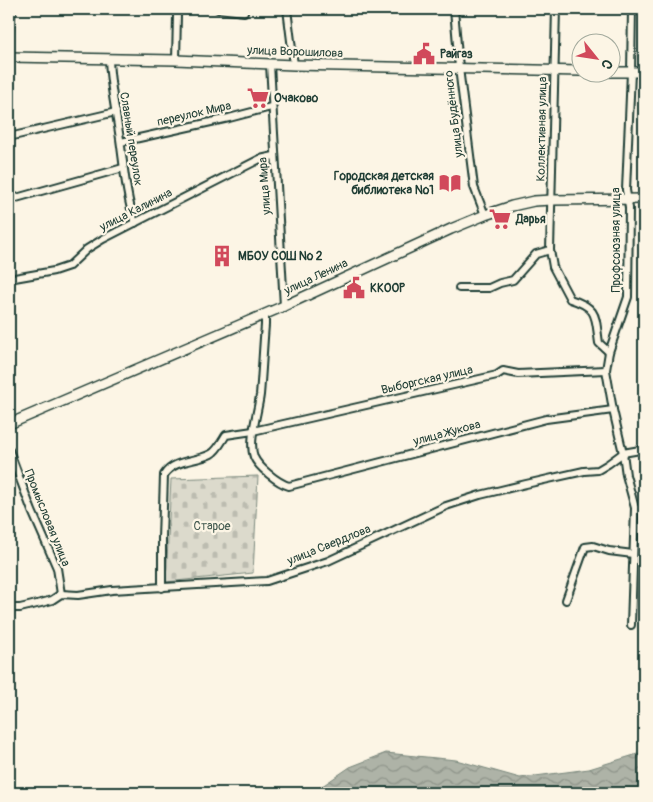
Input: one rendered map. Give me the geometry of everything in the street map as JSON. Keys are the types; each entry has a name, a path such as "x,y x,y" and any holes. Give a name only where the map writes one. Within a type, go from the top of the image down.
{"main road":[{"name":"улица Ворошилова","path":"9,57 570,71"},
{"path":"620,72 644,72"},
{"name":"улица Ленина","path":"9,424 284,306 485,214 534,201 644,200"}],"street":[{"path":"9,34 12,9"},
{"path":"176,60 178,9"},
{"path":"218,9 244,12"},
{"path":"287,9 294,65"},
{"name":"улица Будённого","path":"454,9 459,68 474,187 485,214"},
{"name":"Коллективная улица","path":"556,9 550,250 553,267 570,299 590,308 595,316 599,343 609,352"},
{"name":"Профсоюзная улица","path":"631,625 634,508 606,370 609,352 628,298 629,208 626,190 632,9"},
{"name":"Славный переулок","path":"109,58 123,168 132,214 136,223"},
{"name":"улица Мира","path":"270,64 284,306"},
{"name":"переулок Мира","path":"121,142 229,118 271,106"},
{"path":"9,137 116,112"},
{"name":"улица Калинина","path":"9,279 54,271 69,266 87,249 104,239 260,159 274,156"},
{"path":"9,200 123,168"},
{"path":"459,288 489,288 513,280 536,254 550,250"},
{"path":"162,588 164,475 168,469 181,462 212,454 226,435 253,431 260,397 265,314"},
{"name":"Выборгская улица","path":"253,431 497,375 503,371 518,374 606,370"},
{"name":"улица Жукова","path":"253,431 252,451 254,459 282,484 289,486 546,419 613,410"},
{"name":"улица Свердлова","path":"9,608 20,608 41,603 52,600 61,594 78,595 112,590 267,581 328,561 446,506 480,495 526,484 584,471 598,470 623,453 644,448"},
{"name":"Промысловая улица","path":"9,450 32,511 58,568 61,594"},
{"path":"634,508 644,512"},
{"path":"566,600 585,547 592,546 633,554"}],"green space":[{"name":"Старое","path":"258,476 253,573 166,582 171,479"}],"water":[{"path":"644,752 644,793 312,793 350,767 386,753 456,760 520,778 589,769"}],"place":[{"name":"Райгаз","path":"424,54"},
{"name":"Очаково","path":"258,98"},
{"name":"Городская детская библиотека №1","path":"450,183"},
{"name":"Дарья","path":"500,219"},
{"name":"МБОУ СОШ № 2","path":"222,256"},
{"name":"ККООР","path":"354,288"}]}
